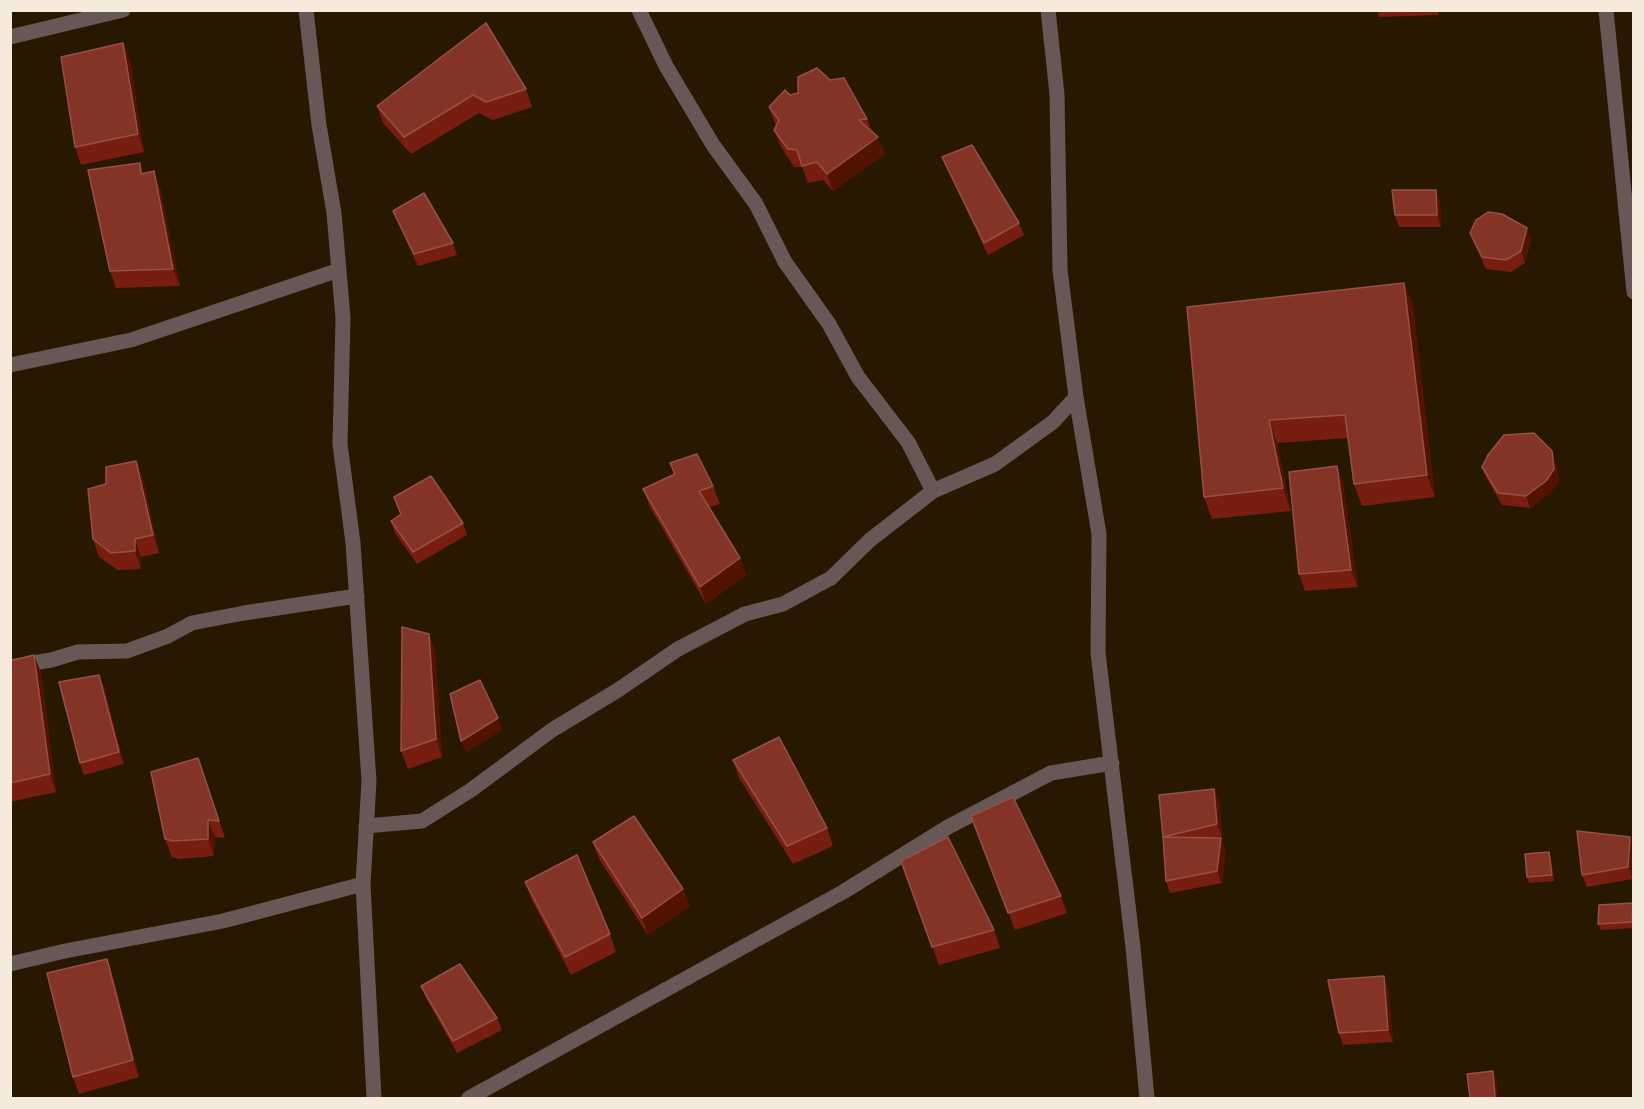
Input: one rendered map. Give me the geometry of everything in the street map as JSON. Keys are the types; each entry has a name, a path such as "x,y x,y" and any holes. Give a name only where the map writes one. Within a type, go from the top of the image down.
{"street":[{"path":"10,37 123,10"},
{"path":"306,10 319,125 334,213 343,318 340,444 353,543 369,781 363,884 374,1098"},
{"path":"639,10 666,66 713,145 756,204 785,262 829,324 858,377 908,442 933,491"},
{"path":"1048,10 1057,94 1060,270 1076,397 1099,534 1098,653 1133,947 1147,1098"},
{"path":"1606,10 1634,292"},
{"path":"10,365 131,340 339,270"},
{"path":"366,826 422,821 471,790 552,730 618,690 678,649 745,614 783,604 831,578 870,540 933,491 995,464 1053,422 1076,397"},
{"path":"10,667 51,660 78,652 127,651 168,636 192,623 357,596"},
{"path":"469,1098 843,892 948,827 1051,773 1112,763"},
{"path":"10,964 65,951 223,921 363,884"}],"building":[{"path":"486,23 526,89 486,102 473,95 404,137 377,106"},
{"path":"123,43 138,134 75,147 61,57"},
{"path":"817,68 830,80 844,78 867,119 859,120 878,137 827,174 817,162 802,166 797,150 788,149 774,130 779,120 769,107 785,90 790,95 798,93 798,77"},
{"path":"972,145 1019,223 984,243 942,157"},
{"path":"140,163 141,174 154,171 173,269 110,271 88,170"},
{"path":"1392,190 1436,190 1437,215 1395,215"},
{"path":"424,193 453,243 414,254 393,211"},
{"path":"1488,212 1502,214 1527,228 1521,251 1506,260 1482,257 1470,233 1476,220"},
{"path":"1404,283 1427,475 1354,484 1345,415 1269,420 1283,488 1204,497 1187,307"},
{"path":"1534,433 1552,451 1554,469 1546,481 1526,496 1498,493 1482,467 1488,455 1504,435"},
{"path":"697,454 713,486 699,491 740,558 700,587 643,489 675,474 670,463"},
{"path":"136,461 153,535 135,539 135,551 111,553 93,539 88,489 106,484 106,467"},
{"path":"1337,466 1351,570 1299,574 1289,472"},
{"path":"431,476 463,523 413,552 391,521 401,514 394,497"},
{"path":"402,627 429,634 436,739 401,751"},
{"path":"34,655 50,774 10,783 10,661"},
{"path":"99,675 119,752 80,763 59,682"},
{"path":"480,680 498,718 461,741 450,694"},
{"path":"779,737 827,828 787,846 733,760"},
{"path":"198,758 219,821 208,820 208,839 173,841 165,839 151,772"},
{"path":"1214,789 1217,824 1163,837 1159,795"},
{"path":"1013,797 1061,896 1008,913 971,816"},
{"path":"634,816 683,889 642,918 593,842"},
{"path":"1577,831 1630,837 1628,867 1582,875"},
{"path":"948,837 994,930 932,947 901,861"},
{"path":"1163,837 1221,838 1217,871 1166,881"},
{"path":"1549,852 1552,875 1527,877 1525,854"},
{"path":"577,855 610,934 565,957 525,882"},
{"path":"1633,903 1632,922 1598,924 1599,905"},
{"path":"107,959 133,1060 73,1077 47,973"},
{"path":"460,964 497,1018 453,1041 421,986"},
{"path":"1384,976 1388,1030 1339,1033 1328,980"},
{"path":"1493,1071 1495,1098 1470,1098 1467,1074"}]}
